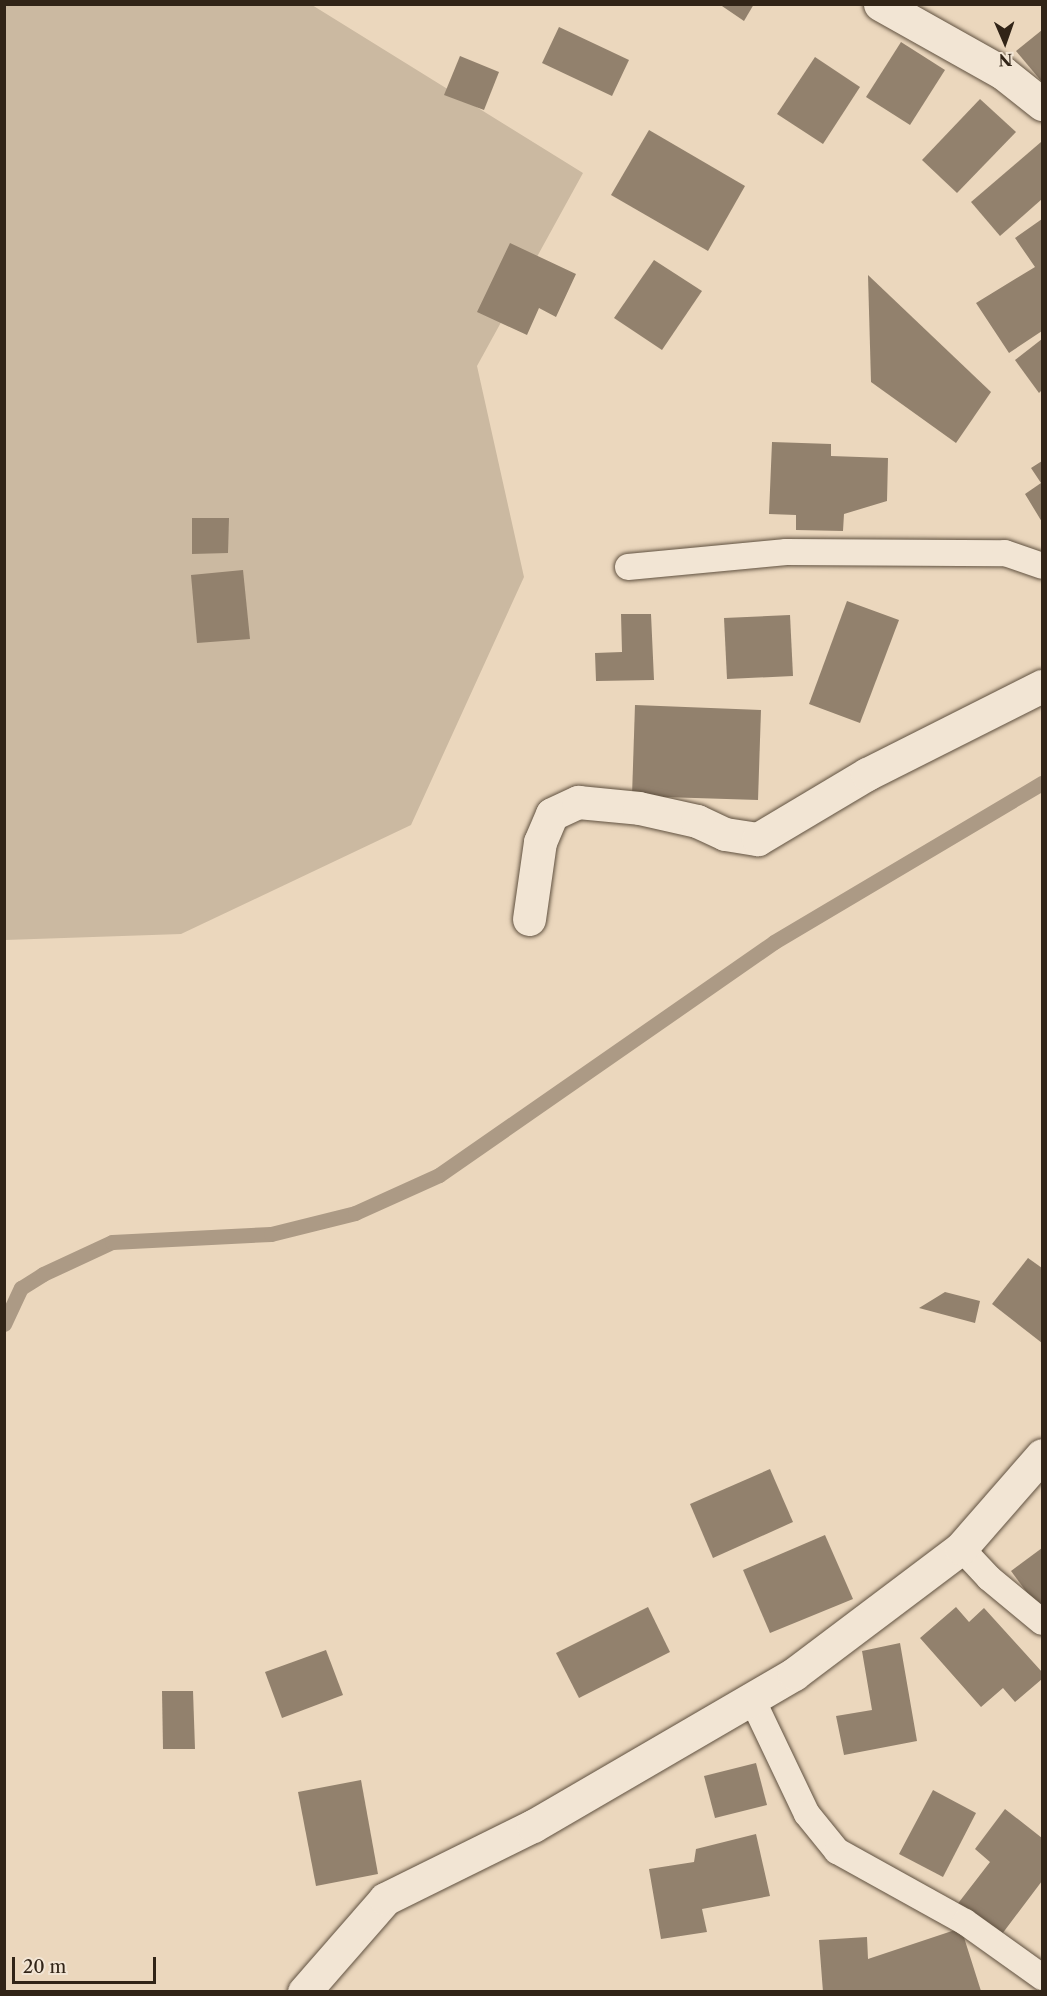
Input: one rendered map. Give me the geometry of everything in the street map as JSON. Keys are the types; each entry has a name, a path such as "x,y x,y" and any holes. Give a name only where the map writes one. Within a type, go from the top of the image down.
{"street":[{"path":"880,4 1003,73 1042,104"},
{"path":"529,919 540,842 552,814 578,802 639,808 697,821 725,834 758,839 867,774 1042,686"},
{"path":"304,1992 385,1899 512,1837 753,1701 961,1548 1042,1455"}],"lane":[{"path":"628,567 786,552 1005,553 1042,566"},
{"path":"961,1548 989,1578 1042,1622"},
{"path":"753,1701 807,1814 837,1851 964,1922 1042,1977"}],"shaded area":[{"path":"4,5 312,5 583,173 477,366 524,577 411,825 181,934 5,940"}],"building":[{"path":"719,4 754,4 744,21"},
{"path":"559,27 629,60 612,96 542,63"},
{"path":"1042,30 1042,82 1016,51"},
{"path":"901,42 945,70 910,125 866,97"},
{"path":"460,56 499,72 484,110 444,95"},
{"path":"815,57 860,87 823,144 777,114"},
{"path":"980,99 1016,132 957,193 922,160"},
{"path":"649,130 745,186 708,251 611,195"},
{"path":"1041,142 1042,199 1000,236 971,202"},
{"path":"1042,219 1042,331 1009,353 976,303 1035,267 1015,238"},
{"path":"510,243 576,274 556,317 539,308 527,335 477,312"},
{"path":"654,260 702,291 662,350 614,318"},
{"path":"868,275 991,392 956,443 871,382"},
{"path":"1042,339 1042,390 1039,393 1015,360"},
{"path":"772,442 831,444 831,456 888,458 887,501 844,514 843,531 796,530 796,515 769,514"},
{"path":"1042,461 1042,522 1025,494 1041,483 1031,468"},
{"path":"192,518 229,518 228,553 192,554"},
{"path":"243,570 250,639 197,643 191,575"},
{"path":"847,601 899,620 860,723 809,704"},
{"path":"621,614 651,614 654,680 596,681 595,653 622,652"},
{"path":"790,615 793,676 727,679 724,618"},
{"path":"635,705 761,710 758,800 632,796"},
{"path":"1028,1258 1042,1268 1042,1343 992,1304"},
{"path":"945,1292 980,1301 975,1323 919,1308"},
{"path":"770,1469 793,1522 713,1558 690,1504"},
{"path":"825,1535 853,1599 770,1633 743,1570"},
{"path":"1042,1548 1042,1613 1011,1571"},
{"path":"648,1607 670,1652 579,1698 556,1653"},
{"path":"956,1607 969,1622 984,1608 1042,1672 1042,1679 1015,1702 1003,1688 981,1707 920,1638"},
{"path":"900,1643 917,1741 844,1755 836,1716 872,1710 862,1651"},
{"path":"326,1650 343,1695 282,1718 265,1672"},
{"path":"162,1691 193,1691 195,1749 163,1749"},
{"path":"756,1763 767,1805 715,1818 704,1776"},
{"path":"361,1780 378,1874 316,1886 298,1792"},
{"path":"933,1790 976,1813 943,1877 899,1854"},
{"path":"1005,1809 1042,1838 1042,1881 999,1938 956,1906 990,1862 975,1849"},
{"path":"756,1834 770,1896 702,1909 707,1932 661,1939 649,1869 694,1862 696,1849"},
{"path":"961,1928 981,1991 823,1992 819,1940 867,1937 868,1959"}],"waterway":[{"path":"4,1324 21,1288 43,1274 112,1242 271,1234 355,1213 439,1175 774,942 1042,783"}]}
